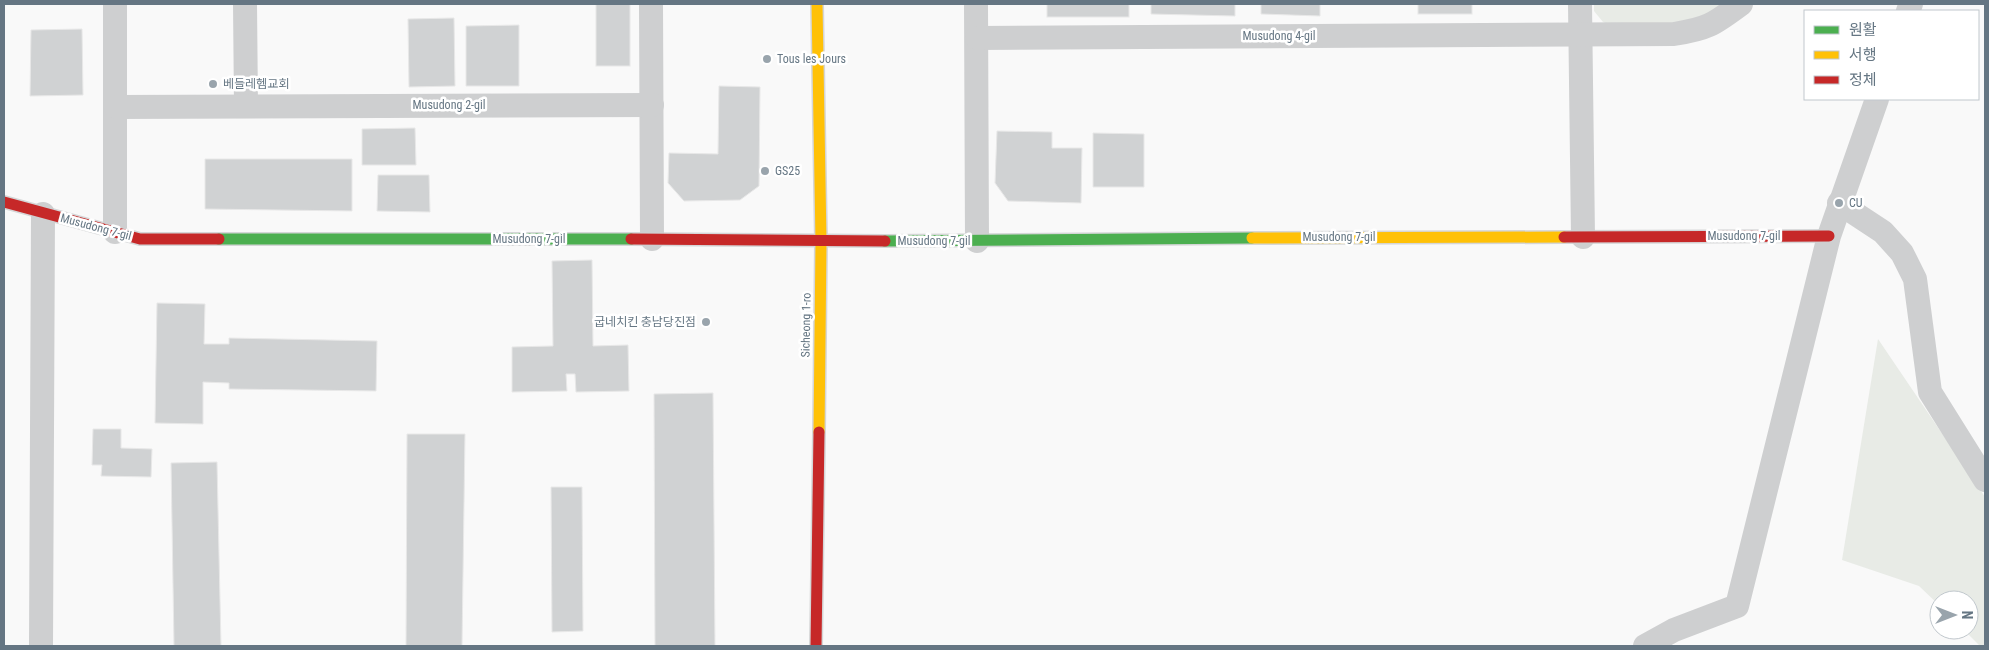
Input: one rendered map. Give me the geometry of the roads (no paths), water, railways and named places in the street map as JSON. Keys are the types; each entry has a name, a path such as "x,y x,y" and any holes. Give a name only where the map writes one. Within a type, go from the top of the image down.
{"street":[{"path":"114,4 116,106 115,232"},
{"path":"245,4 246,106"},
{"path":"651,4 652,239"},
{"name":"Sicheong 1-ro","path":"816,646 821,242 817,4"},
{"path":"976,4 977,240"},
{"path":"1580,4 1582,237"},
{"name":"Musudong 4-gil","path":"977,38 1674,34 1696,31 1714,24 1741,4"},
{"path":"1645,646 1674,630 1737,606 1828,236 1877,100"},
{"name":"Musudong 2-gil","path":"116,106 652,105"},
{"name":"Musudong 7-gil","path":"4,202 140,239 652,239 821,242 1828,236"},
{"path":"1839,203 1882,232 1902,253 1915,279 1930,392 1985,480"},
{"name":"Musudong 7-gil","path":"41,646 43,214"}],"place":[{"name":"Tous les Jours","path":"767,59"},
{"name":"베들레헴교회","path":"213,84"},
{"name":"GS25","path":"765,171"},
{"name":"CU","path":"1839,203"},
{"name":"굽네치킨 충남당진점","path":"706,322"}]}
